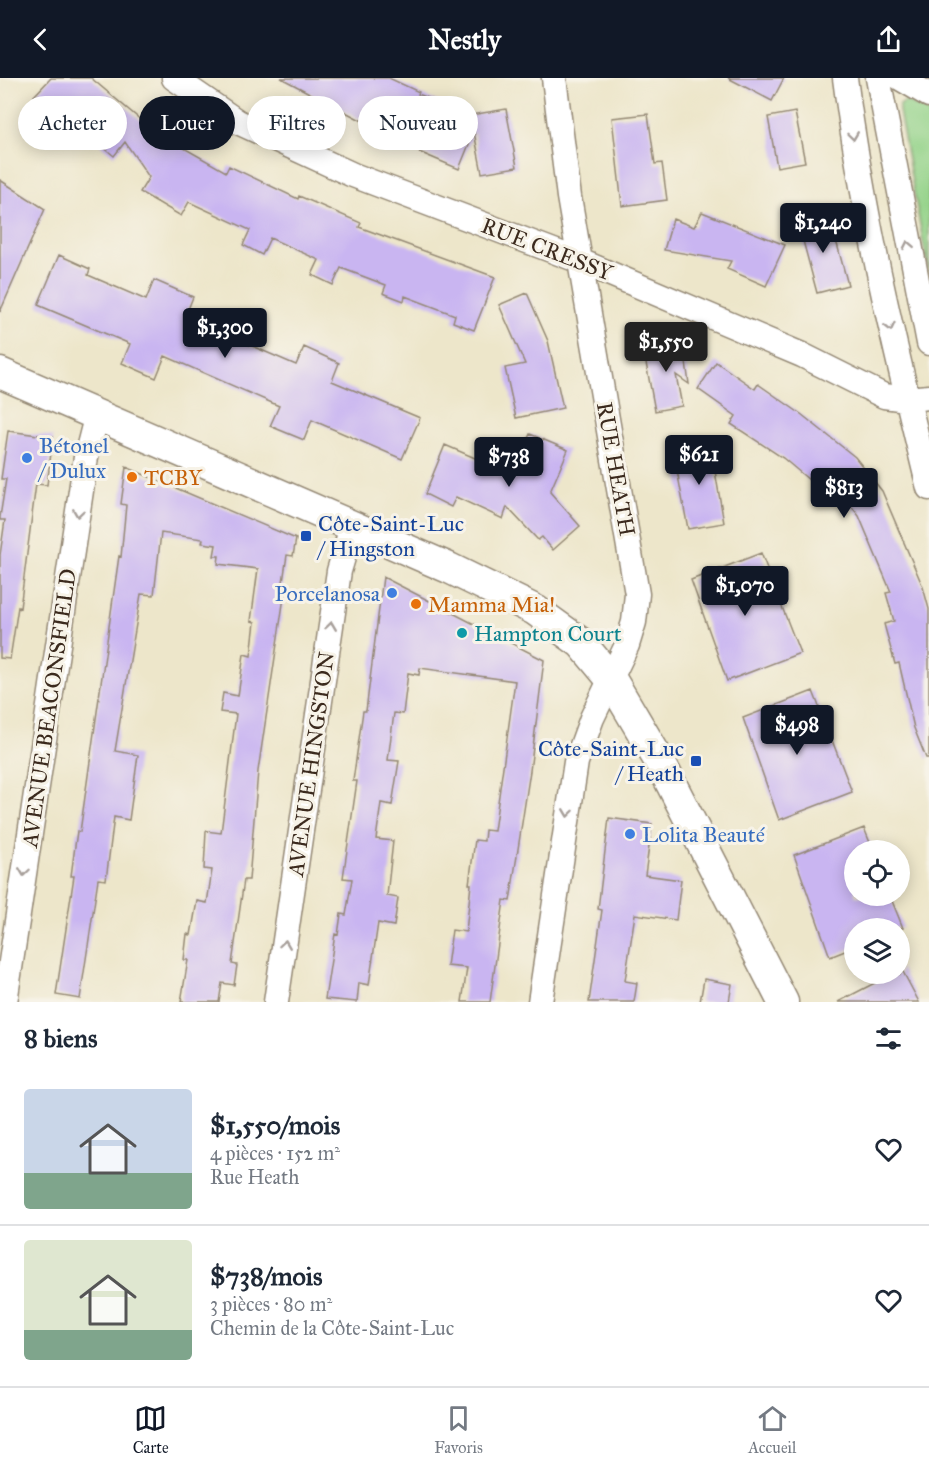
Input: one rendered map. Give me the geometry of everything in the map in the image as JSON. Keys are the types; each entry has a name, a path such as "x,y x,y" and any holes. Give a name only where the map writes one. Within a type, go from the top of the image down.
{"main road":[{"path":"0,373 450,568 535,610 581,643 611,679 660,762 783,1002"}],"street":[{"name":"RUE CRESSY","path":"174,78 238,122 352,175 580,261 802,355 884,396 918,398"},
{"name":"RUE HEATH","path":"540,1002 576,762 582,742 634,622 638,594 580,261 561,144 554,78"},
{"path":"845,78 868,227 918,398 929,488"},
{"path":"878,78 929,343"},
{"path":"900,78 929,95"},
{"name":"AVENUE BEACONSFIELD","path":"5,1002 86,457 97,414"},
{"name":"AVENUE HINGSTON","path":"276,1002 339,571 352,527"}],"green space":[{"path":"906,101 929,113 929,274 899,111 899,106"}],"building":[{"path":"51,78 91,78 112,96 34,96"},
{"path":"281,78 389,78 423,96 358,96 358,119 346,112 346,96 315,96"},
{"path":"728,78 784,78 772,101"},
{"path":"127,108 139,119 139,150 188,150 226,172 229,166 298,199 299,196 361,223 359,227 495,277 474,330 453,322 455,315 405,296 404,301 383,293 386,285 341,268 333,285 312,275 319,260 270,238 262,255 243,245 250,230 189,202 181,216 140,192 149,177 127,145"},
{"path":"506,109 517,167 482,173 478,150 478,114"},
{"path":"795,112 805,162 777,167 768,117"},
{"path":"648,114 655,164 662,163 667,200 622,206 612,118"},
{"path":"107,150 119,150 114,156"},
{"path":"420,150 467,150 459,169 419,152"},
{"path":"0,180 45,209 0,312"},
{"path":"702,212 785,245 766,286 727,269 731,261 664,250 673,219 694,227"},
{"path":"829,214 848,285 817,293 798,222"},
{"path":"59,255 90,269 88,275 146,300 154,280 193,297 185,317 296,365 304,347 339,363 332,381 420,418 402,459 312,420 304,440 270,426 279,406 165,356 156,378 122,363 130,344 38,305"},
{"path":"527,293 548,341 563,408 516,418 505,368 525,364 499,305"},
{"path":"683,340 689,384 676,375 682,406 655,411 643,347"},
{"path":"716,362 755,389 758,384 801,414 855,457 882,491 923,587 929,609 929,758 926,758 914,728 899,663 895,664 884,624 894,621 886,593 891,592 859,516 844,497 839,501 815,472 809,480 783,458 731,424 736,416 698,389"},
{"path":"8,431 53,437 47,485 36,484 20,608 18,607 10,659 0,658 0,555 5,520 0,520 0,517 6,479 1,479"},
{"path":"530,434 568,450 550,492 580,526 553,550 542,537 538,540 507,507 503,519 456,497 451,507 425,494 445,445 512,474"},
{"path":"710,442 724,523 688,529 673,449"},
{"path":"126,467 296,539 293,556 287,555 281,596 284,597 258,771 249,880 244,880 232,964 237,965 234,985 222,983 219,1002 181,1002 188,960 184,960 187,934 191,935 197,901 207,903 212,870 204,869 206,831 221,833 236,714 220,712 223,693 238,696 244,654 251,656 255,622 251,621 258,569 218,564 219,556 214,556 216,545 202,543 203,539 161,533 154,595 141,594 115,751 138,755 129,820 114,817 106,880 98,879 80,999 56,995 74,876 71,876 77,831 80,832 119,556 121,557 126,505 121,504"},
{"path":"761,553 800,653 727,681 691,580"},
{"path":"383,577 544,660 510,901 504,900 490,1002 462,1002 467,968 447,966 452,930 466,932 475,840 484,841 485,830 494,831 515,681 420,668 419,675 408,673 403,714 394,713 388,760 399,761 392,805 381,803 376,839 393,841 387,896 398,898 394,926 378,923 369,985 359,983 357,1002 325,999 335,934 338,935 341,914 346,915 352,879 343,878 357,781 353,781 363,711 366,711"},
{"path":"813,691 852,792 779,820 743,718"},
{"path":"609,818 652,824 645,875 681,880 676,920 635,914 625,981 637,983 634,1002 589,1002 602,910 598,909"},
{"path":"864,828 869,840 844,840 844,906 894,906 899,918 844,918 844,951 830,957 794,855"},
{"path":"704,979 732,984 729,1002 700,1002"},
{"path":"873,984 909,984 919,1002 838,1002"}],"place":[{"name":"Bétonel / Dulux","path":"27,458"},
{"name":"TCBY","path":"132,477"},
{"name":"Côte-Saint-Luc / Hingston","path":"306,536"},
{"name":"Porcelanosa","path":"392,593"},
{"name":"Mamma Mia!","path":"416,604"},
{"name":"Hampton Court","path":"462,633"},
{"name":"Côte-Saint-Luc / Heath","path":"696,761"},
{"name":"Lolita Beauté","path":"630,834"}]}
